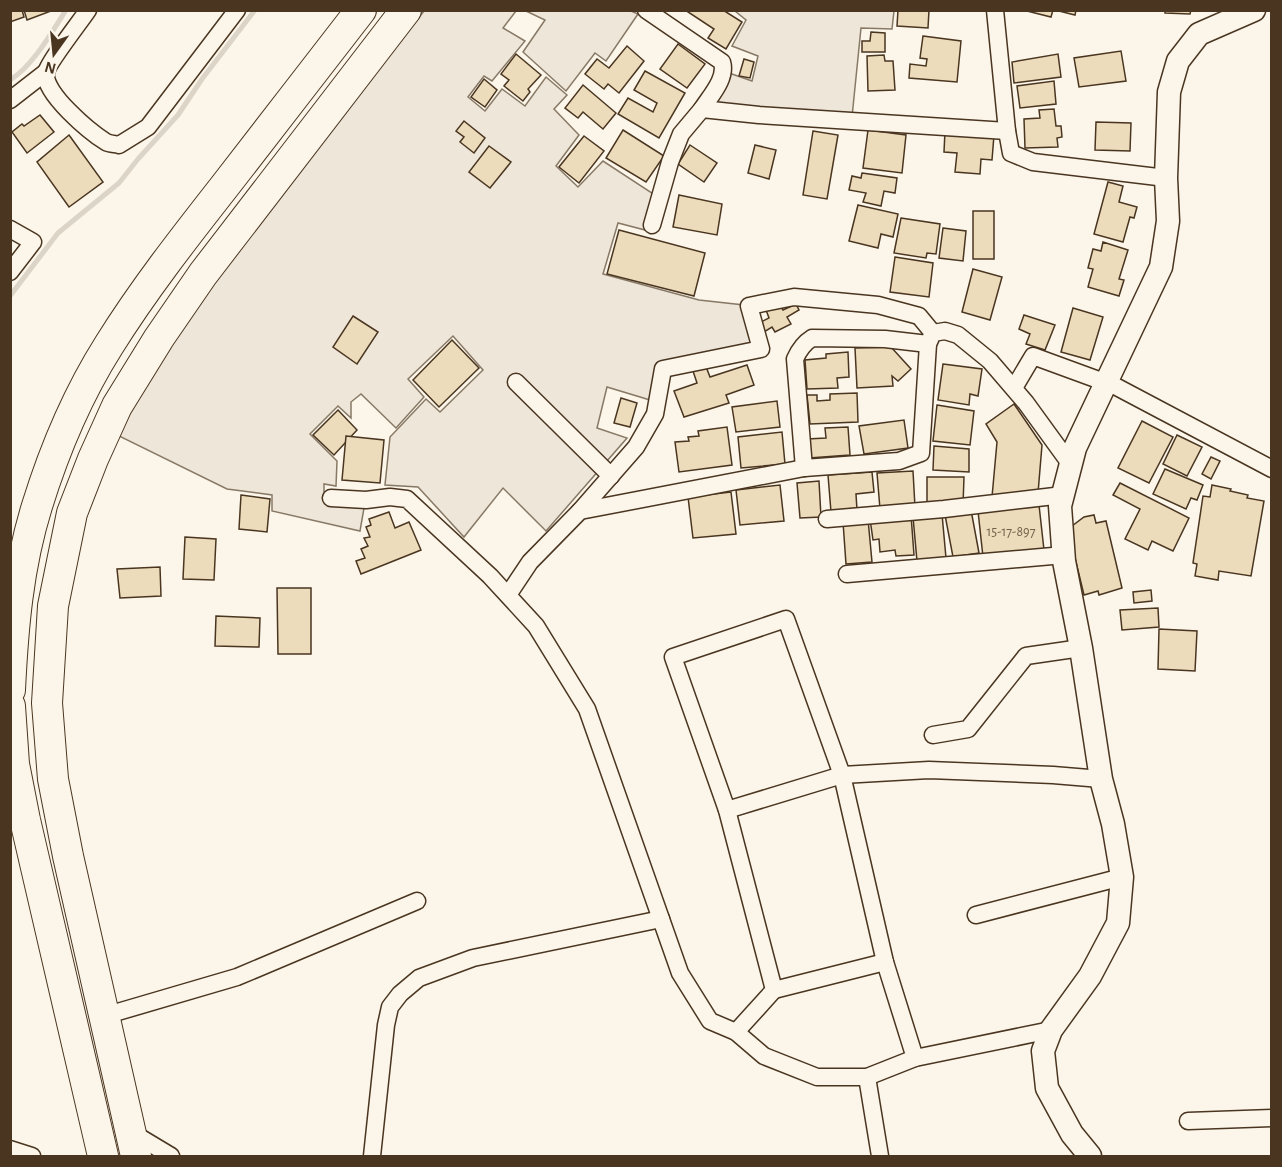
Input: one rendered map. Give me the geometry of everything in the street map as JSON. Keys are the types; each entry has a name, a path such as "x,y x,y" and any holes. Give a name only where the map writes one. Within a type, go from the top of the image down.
{"highway":[{"path":"10,690 13,625 20,573 37,506 60,443 88,383 108,345 159,270 361,10"},
{"path":"134,1144 55,790 47,703 53,606 72,513 117,406 159,338 203,274 406,10"},
{"path":"10,706 14,764 98,1156"}],"street":[{"path":"46,72 47,83 67,110 107,143 119,145 148,127 237,10"},
{"path":"646,10 722,62 725,70 702,109 681,134 670,162 652,225"},
{"path":"995,10 1011,153 1033,162 1166,177"},
{"path":"1090,1156 1072,1134 1047,1088 1043,1052 1051,1030 1090,976 1118,923 1122,878 1113,824 1101,779 1064,555 1060,506 1075,448 1161,267 1168,221 1166,177 1169,92 1178,61 1199,34 1254,10"},
{"path":"10,100 46,72 87,11"},
{"path":"702,109 1007,132"},
{"path":"10,229 33,242 10,272"},
{"path":"508,595 530,562 580,511 636,447 655,414 663,369 761,349 749,306 794,297 878,305 919,316 931,338 921,453 899,461 804,468 580,511"},
{"path":"804,468 795,359 806,342 812,338 931,338 945,331 958,335 990,361 1014,388 1071,465"},
{"path":"1014,388 1033,356 1107,382 1272,469"},
{"path":"516,382 611,476"},
{"path":"827,519 945,509 1063,495"},
{"path":"331,498 407,499 508,595 536,626 588,708 680,973 710,1021 735,1032 764,1056 817,1077 867,1077 915,1058 1051,1030"},
{"path":"847,574 1064,555"},
{"path":"774,990 727,810 673,657 786,619 842,775 885,962 915,1058"},
{"path":"933,735 968,729 1026,656 1081,648"},
{"path":"727,810 842,775 929,770 1101,779"},
{"path":"976,915 1122,878"},
{"path":"104,1016 237,977 417,901"},
{"path":"372,1156 390,1007 400,994 419,978 472,958 661,919"},
{"path":"735,1032 774,990 885,962"},
{"path":"867,1077 880,1156"},
{"path":"1188,1121 1272,1118"},
{"path":"134,1144 171,1156"},
{"path":"10,1149 32,1156"}],"shaded area":[{"path":"424,11 516,11 503,28 525,41 492,81 484,76 468,97 485,111 502,89 525,106 546,77 567,95 554,109 579,135 556,166 578,187 603,161 655,195 645,230 618,223 603,274 699,300 744,305 755,346 659,365 650,400 607,387 597,428 627,438 546,531 503,488 464,537 418,487 385,485 390,437 426,399 440,412 483,370 453,336 408,379 424,397 396,428 361,394 351,402 351,418 338,406 310,434 337,461 336,486 324,484 324,501 364,508 360,531 272,511 272,495 227,489 119,436 149,375 192,312 296,174"},
{"path":"526,11 631,11 638,14 606,61 595,53 566,91 523,52 545,20"},
{"path":"735,11 894,11 892,29 861,28 852,117 713,105 729,73 752,81 758,56 732,46 746,20"}],"building":[{"path":"10,10 22,10 24,17 10,22"},
{"path":"24,10 51,10 51,11 27,20"},
{"path":"685,10 723,10 742,22 726,49 708,38 714,29"},
{"path":"898,10 929,10 928,28 897,26"},
{"path":"1023,10 1053,10 1051,17"},
{"path":"1055,10 1076,10 1075,15"},
{"path":"1165,10 1191,10 1190,14 1165,13"},
{"path":"871,32 885,33 885,52 862,52 862,41 870,41"},
{"path":"923,36 961,41 957,82 909,78 910,64 926,66 927,59 920,58"},
{"path":"678,44 705,64 687,88 660,69"},
{"path":"627,46 644,61 619,93 608,84 604,89 585,74 597,59 609,68"},
{"path":"1121,51 1126,81 1079,87 1074,58"},
{"path":"516,54 541,75 528,89 530,92 523,101 504,86 509,80 501,74"},
{"path":"1058,54 1061,77 1014,83 1012,62"},
{"path":"884,55 885,61 893,61 895,90 868,91 867,56"},
{"path":"744,59 754,62 750,78 739,76"},
{"path":"645,71 685,93 659,138 618,114 628,98 653,112 657,103 634,90"},
{"path":"484,79 497,90 485,107 471,97"},
{"path":"1054,81 1056,104 1020,108 1017,86"},
{"path":"583,85 616,113 603,129 583,112 578,118 565,108"},
{"path":"1054,109 1056,126 1061,126 1062,137 1057,138 1058,147 1025,148 1024,119 1040,118 1039,110"},
{"path":"40,115 54,132 27,153 12,132"},
{"path":"464,121 485,138 474,153 460,142 464,137 456,131"},
{"path":"1096,122 1131,123 1130,151 1095,150"},
{"path":"623,130 664,156 646,182 606,158"},
{"path":"868,130 906,135 902,173 863,168"},
{"path":"813,131 838,135 827,199 803,195"},
{"path":"945,131 994,135 992,160 981,159 980,174 955,172 957,153 944,152"},
{"path":"69,135 103,182 69,207 37,162"},
{"path":"584,136 604,151 579,183 559,167"},
{"path":"690,145 717,163 704,182 678,164"},
{"path":"755,145 776,150 769,179 748,173"},
{"path":"489,146 511,162 490,188 469,172"},
{"path":"862,173 897,178 895,193 884,191 881,206 863,202 866,193 849,190 852,176 861,178"},
{"path":"1108,182 1123,186 1119,202 1137,207 1134,218 1130,217 1123,242 1094,234"},
{"path":"679,195 722,204 717,235 673,227"},
{"path":"858,205 898,214 893,237 881,234 878,248 849,241"},
{"path":"973,211 994,211 994,259 973,259"},
{"path":"901,218 940,224 936,254 927,253 926,258 894,253"},
{"path":"943,228 966,231 963,261 939,258"},
{"path":"619,230 705,253 694,296 607,274"},
{"path":"1103,242 1128,250 1119,279 1124,280 1119,296 1088,287 1093,269 1088,268 1093,249 1101,251"},
{"path":"895,257 933,263 929,297 890,292"},
{"path":"973,269 1002,277 990,320 962,312"},
{"path":"779,304 783,310 796,304 799,310 787,317 791,324 775,332 772,327 764,332 759,323 769,318 766,310"},
{"path":"1073,308 1103,317 1090,360 1061,352"},
{"path":"1024,315 1055,325 1045,350 1026,344 1030,334 1019,329"},
{"path":"353,316 378,332 357,364 333,347"},
{"path":"452,340 479,368 439,407 413,380"},
{"path":"891,347 911,369 898,381 892,376 893,386 857,388 855,348"},
{"path":"848,352 849,377 837,378 838,388 807,389 805,360 826,358 826,354"},
{"path":"705,364 710,377 747,365 754,385 726,395 729,403 684,417 674,391 697,383 692,368"},
{"path":"943,364 982,369 978,396 970,394 969,405 938,400"},
{"path":"857,393 858,422 810,424 807,395 817,395 817,401 830,400 830,394"},
{"path":"621,398 637,403 630,427 614,423"},
{"path":"777,401 780,427 736,432 732,407"},
{"path":"1014,404 1042,445 1038,493 992,497 997,442 986,424"},
{"path":"937,405 974,411 970,445 933,441"},
{"path":"338,410 357,430 334,455 313,435"},
{"path":"904,420 908,448 864,454 859,426"},
{"path":"1142,421 1173,437 1149,483 1118,468"},
{"path":"727,427 732,465 679,472 675,442 689,441 688,437 699,436 698,431"},
{"path":"848,427 850,455 809,458 807,439 826,438 825,428"},
{"path":"782,432 785,464 741,468 738,437"},
{"path":"1177,435 1202,447 1187,476 1163,464"},
{"path":"346,436 384,440 380,483 342,480"},
{"path":"934,446 969,449 969,472 933,470"},
{"path":"1211,457 1220,461 1211,479 1202,474"},
{"path":"1165,469 1203,485 1197,500 1191,498 1186,509 1153,494"},
{"path":"913,471 915,507 880,509 877,473"},
{"path":"872,472 874,492 856,494 857,510 831,512 828,475"},
{"path":"927,477 964,477 963,505 927,506"},
{"path":"819,481 821,517 800,518 797,483"},
{"path":"1120,483 1189,518 1173,551 1152,541 1148,550 1125,539 1140,509 1113,495"},
{"path":"780,485 784,521 740,525 736,490"},
{"path":"1212,485 1248,495 1247,498 1264,501 1251,576 1219,571 1218,580 1195,576 1197,564 1193,563 1203,496 1210,497"},
{"path":"731,492 736,534 693,538 688,497"},
{"path":"241,495 270,499 267,532 239,529"},
{"path":"1039,505 1044,550 983,557 978,511"},
{"path":"971,510 979,553 953,557 945,515"},
{"path":"389,512 395,528 409,522 421,550 361,574 356,561 365,558 361,549 368,546 364,538 370,537 366,527 371,525 369,519"},
{"path":"942,514 946,558 917,561 913,517"},
{"path":"911,515 914,555 896,556 895,550 880,552 879,539 873,540 870,519"},
{"path":"1094,515 1096,523 1106,521 1122,588 1099,595 1098,591 1084,595 1068,529 1084,517"},
{"path":"868,519 872,562 846,564 843,522"},
{"path":"185,537 216,539 214,580 183,579"},
{"path":"160,567 161,596 120,598 117,569"},
{"path":"277,588 311,588 311,654 278,654"},
{"path":"1151,590 1152,601 1134,603 1133,592"},
{"path":"1158,608 1159,627 1122,630 1120,610"},
{"path":"216,616 260,618 259,647 215,646"},
{"path":"1159,629 1197,631 1195,671 1158,669"}],"waterway":[{"path":"10,80 34,58 66,10"},
{"path":"10,296 58,233 119,183 178,115 202,79 255,10"}]}
